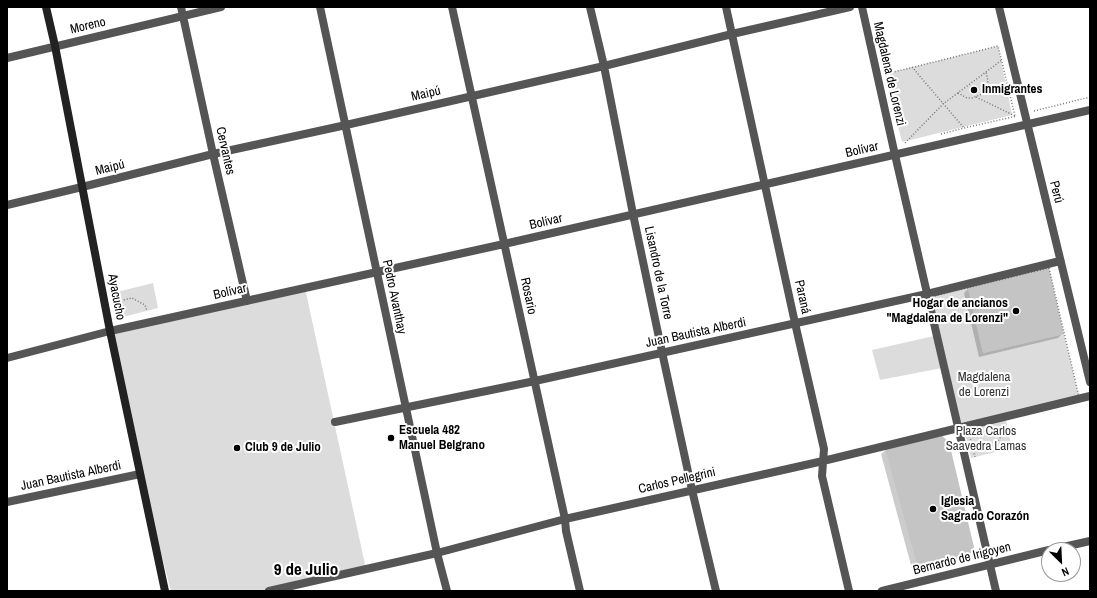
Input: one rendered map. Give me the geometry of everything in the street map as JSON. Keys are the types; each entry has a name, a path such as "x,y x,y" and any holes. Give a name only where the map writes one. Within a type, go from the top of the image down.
{"street":[{"name":"Ayacucho","path":"46,7 55,46 110,331 165,591"},
{"name":"Cervantes","path":"181,7 247,301"},
{"name":"Moreno","path":"7,58 221,7"},
{"name":"Pedro Avanthay","path":"320,7 376,273 437,553 447,591"},
{"name":"Rosario","path":"452,7 580,591"},
{"name":"Lisandro de la Torre","path":"590,7 604,66 662,352 716,591"},
{"name":"Paraná","path":"726,7 824,449 822,476 850,591"},
{"name":"Maipú","path":"7,205 213,154 604,66 732,34 850,7"},
{"name":"Magdalena de Lorenzi","path":"862,7 996,591"},
{"name":"Perú","path":"999,7 1090,382"},
{"name":"Bolívar","path":"7,358 110,331 376,273 1090,110"},
{"name":"Juan Bautista Alberdi","path":"335,422 535,381 928,294 1060,261"},
{"name":"Carlos Pellegrini","path":"269,591 437,553 565,518 823,461 1090,396"},
{"name":"Juan Bautista Alberdi","path":"7,502 140,474"},
{"name":"Bernardo de Irigoyen","path":"882,591 1041,552"},
{"path":"313,582 315,591"}],"path":[{"path":"885,74 998,46 1015,116"},
{"path":"908,144 901,146 943,104 1002,60"},
{"path":"912,67 964,128"},
{"path":"976,97 987,86 988,81 986,72"},
{"path":"958,93 967,98 976,97 1015,116 1027,124"},
{"path":"936,136 1090,97"},
{"path":"1049,268 1079,397 960,424 930,297 1049,268"},
{"path":"115,302 132,298 145,305 147,311"},
{"path":"970,451 996,444 1004,432 1003,423"},
{"path":"969,431 975,457"}],"green space":[{"path":"998,46 1012,115 902,142 885,74"},
{"path":"153,283 158,308 119,318 113,293"},
{"name":"Club 9 de Julio","path":"305,288 366,569 267,591 171,591 140,474 110,331"},
{"name":"Magdalena de Lorenzi","path":"968,288 983,353 1064,334 1079,397 960,424 930,297"},
{"path":"934,336 942,368 880,380 872,350"},
{"name":"Plaza Carlos Saavedra Lamas","path":"1006,420 1012,448 971,458 964,429"}],"building":[{"name":"Hogar de ancianos \"Magdalena de Lorenzi\"","path":"1049,268 1064,334 983,353 968,288"},
{"name":"Iglesia Sagrado Corazón","path":"941,435 949,442 974,547 970,554 917,564 885,449"}],"place":[{"name":"Inmigrantes","path":"974,90"},
{"name":"Hogar de ancianos \"Magdalena de Lorenzi\"","path":"1016,311"},
{"name":"Escuela 482 Manuel Belgrano","path":"391,438"},
{"name":"Club 9 de Julio","path":"237,448"},
{"name":"Iglesia Sagrado Corazón","path":"933,509"}],"district":[{"name":"9 de Julio","path":"306,570"}]}
